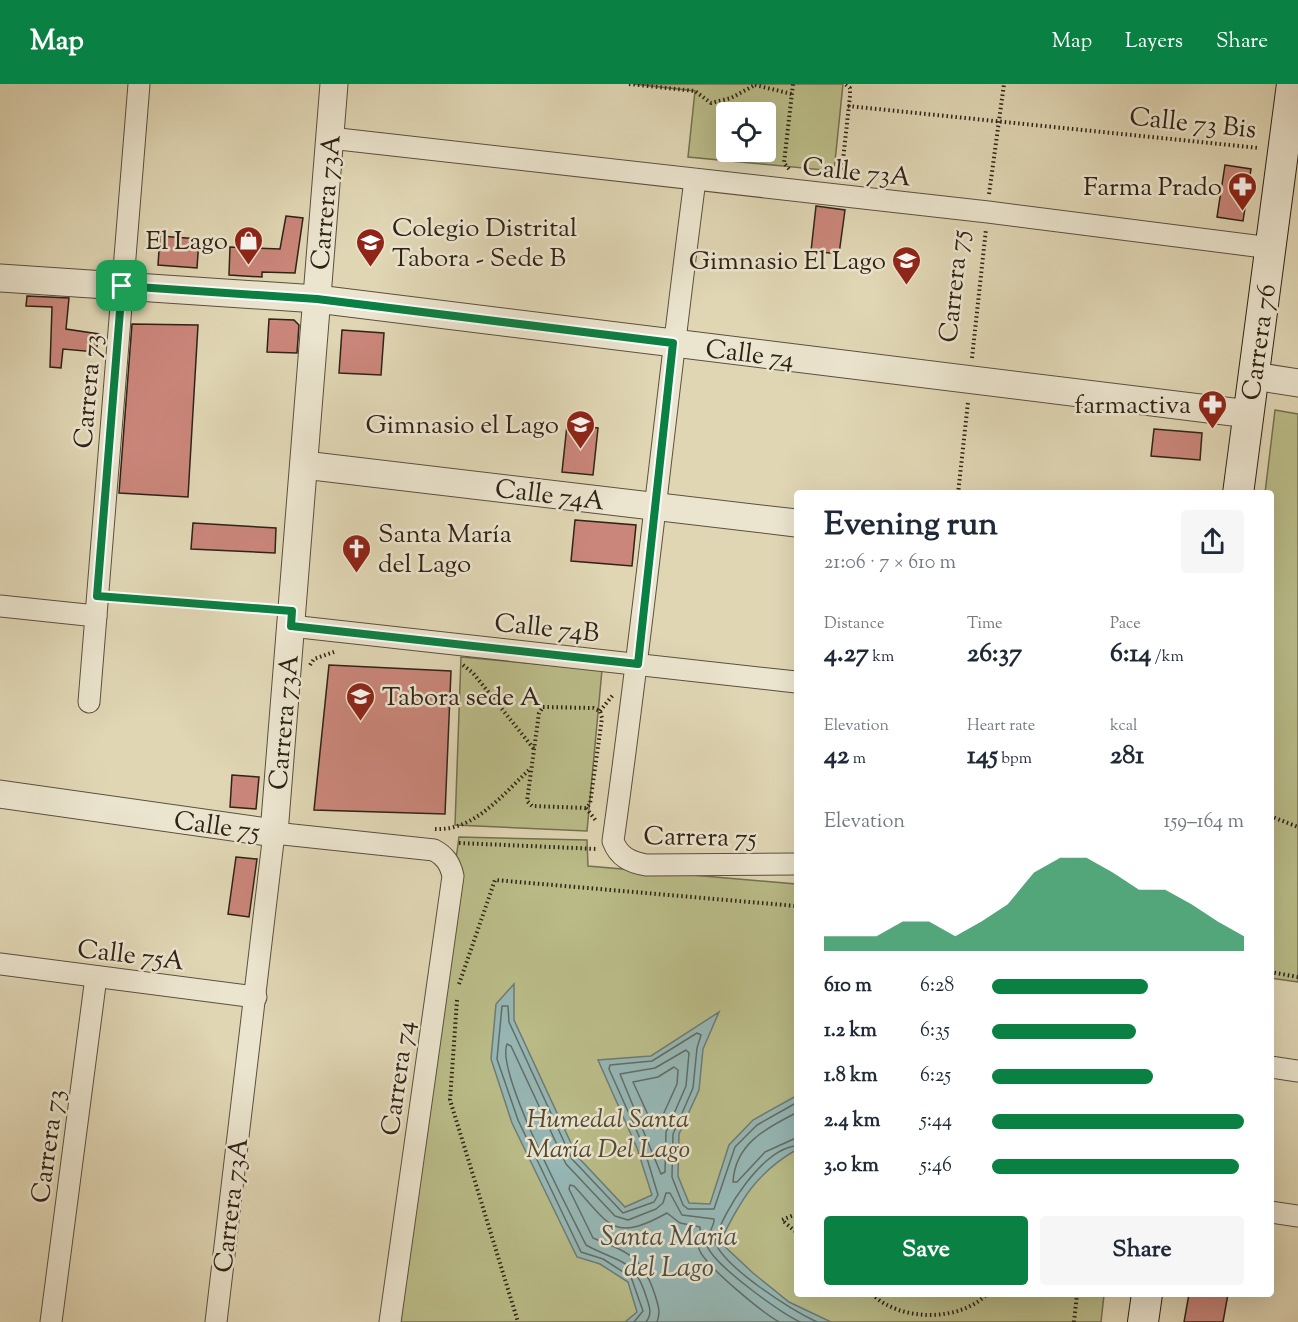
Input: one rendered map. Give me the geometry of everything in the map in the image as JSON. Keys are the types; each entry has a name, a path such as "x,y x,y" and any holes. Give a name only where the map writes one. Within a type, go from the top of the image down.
{"main road":[{"name":"Carrera 76","path":"1239,490 1292,84"},
{"path":"1143,1322 1147,1297"}],"street":[{"name":"Carrera 73","path":"89,702 139,84"},
{"name":"Carrera 73A","path":"216,1322 274,833 334,84"},
{"name":"Calle 73A","path":"330,138 988,212 1271,248"},
{"path":"614,845 638,664 673,343 695,180"},
{"name":"Calle 74","path":"0,278 317,299 1249,414"},
{"path":"1254,376 1298,383"},
{"name":"Calle 74A","path":"304,465 794,524"},
{"path":"0,606 96,606"},
{"name":"Calle 74B","path":"292,618 638,664 794,682"},
{"name":"Calle 75","path":"0,794 274,833 434,850"},
{"name":"Carrera 75","path":"614,845 628,861 646,865 794,864"},
{"name":"Carrera 74","path":"390,1322 453,876 447,859 434,850"},
{"name":"Calle 75A","path":"0,964 256,997"},
{"name":"Carrera 73","path":"51,1322 96,977"},
{"path":"1274,1068 1298,1071"},
{"path":"1274,1213 1298,1216"}],"path":[{"path":"629,84 695,91 711,103 731,98 755,85 792,94"},
{"path":"792,170 784,163 793,84"},
{"path":"820,172 837,172 842,169 850,88 845,84"},
{"name":"Carrera 75","path":"958,490 997,121 1004,84"},
{"name":"Calle 73 Bis","path":"848,106 1284,151"},
{"path":"96,606 292,618"},
{"path":"306,671 314,659 331,652 342,652"},
{"path":"453,661 473,673 534,749"},
{"path":"543,707 593,708 600,711 603,718 590,804 586,808 532,806 527,801 526,794 530,769 539,713 543,707"},
{"path":"424,828 447,829 464,825 477,817 530,769"},
{"path":"1274,817 1298,826"},
{"path":"447,829 450,835"},
{"path":"453,840 464,845 614,845"},
{"path":"459,986 495,880 794,906"},
{"path":"1274,973 1298,977"},
{"path":"458,998 450,1100 518,1322"},
{"path":"794,1215 782,1220 794,1230"},
{"path":"874,1297 892,1311 903,1316 914,1320 938,1321 961,1314 983,1297"},
{"path":"1074,1322 1077,1297"}],"green space":[{"path":"633,84 843,84 834,171 740,162 776,162 776,102 716,102 716,160 688,157 695,91"},
{"path":"1275,410 1298,414 1298,982 1274,979 1274,490 1265,490"},
{"path":"461,657 602,670 587,831 455,825"},
{"name":"Humedal Santa María Del Lago","path":"459,837 587,840 588,866 794,884 794,1297 1104,1297 1101,1322 392,1322"}],"water":[{"name":"Santa Maria del Lago","path":"514,984 514,1020 577,1156 625,1207 652,1195 637,1148 598,1060 651,1056 719,1012 703,1049 699,1090 679,1134 678,1176 689,1203 710,1204 729,1145 753,1120 794,1097 794,1151 770,1168 750,1189 720,1242 789,1302 831,1322 625,1322 637,1312 628,1282 600,1264 577,1257 512,1123 491,1059 496,1004"}],"building":[{"path":"1225,165 1251,169 1243,221 1217,217"},
{"path":"816,206 845,210 839,254 811,251"},
{"path":"286,216 303,218 295,273 262,272 262,277 229,275 230,247 280,249"},
{"path":"160,236 199,239 197,268 158,265"},
{"path":"27,296 69,298 66,329 99,334 96,352 63,349 61,368 50,367 52,307 26,306"},
{"path":"269,319 294,320 299,325 297,353 267,352"},
{"path":"132,324 198,325 188,497 119,493"},
{"path":"342,330 384,333 381,375 339,373"},
{"name":"Gimnasio el Lago","path":"567,425 598,428 593,475 562,472"},
{"path":"1154,429 1202,433 1200,460 1151,456"},
{"path":"575,520 636,525 632,566 571,561"},
{"path":"193,523 276,528 275,553 191,549"},
{"path":"329,665 451,671 445,814 314,810"},
{"path":"232,775 259,777 256,809 230,807"},
{"path":"236,857 257,859 249,917 228,914"},
{"path":"1188,1297 1227,1297 1223,1322 1184,1322"}],"place":[{"name":"Farma Prado","path":"1243,212"},
{"name":"El Lago","path":"249,266"},
{"name":"Colegio Distrital Tabora - Sede B","path":"371,268"},
{"name":"Gimnasio El Lago","path":"907,286"},
{"name":"farmactiva","path":"1212,430"},
{"name":"Gimnasio el Lago","path":"580,450"},
{"name":"Santa María del Lago","path":"357,574"},
{"name":"Tabora sede A","path":"361,722"}],"route":[{"path":"122,286 317,299 673,343 638,664 291,626 292,611 97,596 122,286"}]}
